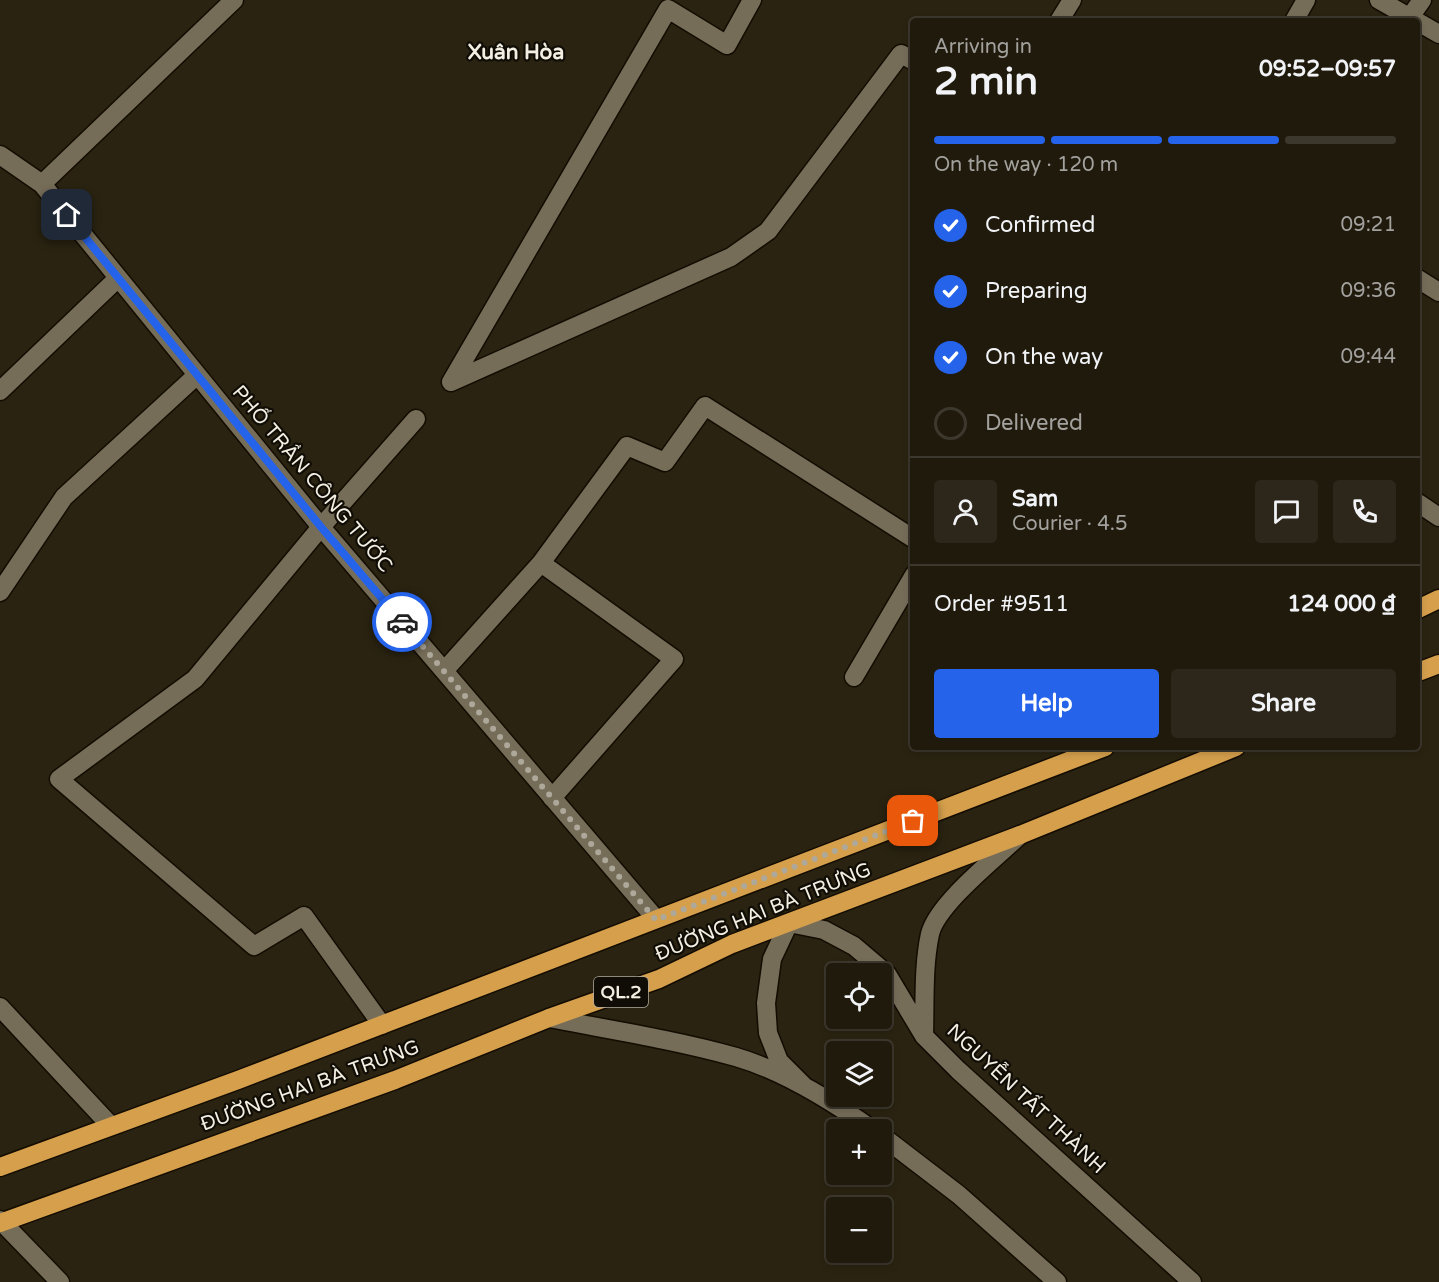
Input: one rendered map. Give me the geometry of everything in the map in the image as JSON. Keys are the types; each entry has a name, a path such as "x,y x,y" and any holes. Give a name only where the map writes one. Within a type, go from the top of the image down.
{"highway":[{"path":"1420,608 1439,599"},
{"path":"1420,671 1439,664"},
{"name":"ĐƯỜNG HAI BÀ TRƯNG","path":"0,1167 382,1025 1097,750"},
{"name":"ĐƯỜNG HAI BÀ TRƯNG","path":"1,1221 395,1080 549,1018 659,978 732,944 1020,835 1229,750"}],"street":[{"path":"42,184 234,0"},
{"path":"752,0 727,45 668,9 451,382 731,258 768,231 901,54 910,59"},
{"path":"1061,18 1072,0"},
{"path":"1296,18 1306,0"},
{"path":"1379,0 1411,18"},
{"path":"1416,18 1422,0"},
{"path":"1420,23 1439,34"},
{"name":"PHỐ TRẦN CÔNG TƯỚC","path":"0,155 42,184 321,527 656,920"},
{"path":"0,391 118,278"},
{"path":"1420,280 1439,292"},
{"path":"0,592 64,497 196,375"},
{"path":"444,671 541,563 627,446 664,462 705,406 910,536"},
{"path":"382,1025 304,916 254,946 59,778 195,679 321,527 416,419"},
{"path":"1420,504 1439,517"},
{"path":"541,563 674,659 552,798"},
{"path":"854,677 910,582"},
{"name":"NGUYỄN TẤT THÀNH","path":"1020,835 948,904 931,931 927,961 924,1036 958,1070 1192,1282"},
{"path":"803,1085 779,1061 768,1033 766,1003 772,959 789,923 824,930 854,946 887,974 924,1036"},
{"path":"0,1007 111,1126"},
{"path":"549,1018 738,1058 803,1085 856,1119"},
{"path":"892,1144 959,1195 1057,1282"},
{"path":"1,1221 60,1282"}],"way so far":[{"path":"402,622 656,920 913,821"}],"district":[{"name":"Xuân Hòa","path":"516,52"}],"route":[{"path":"67,215 321,527 402,622"}]}
